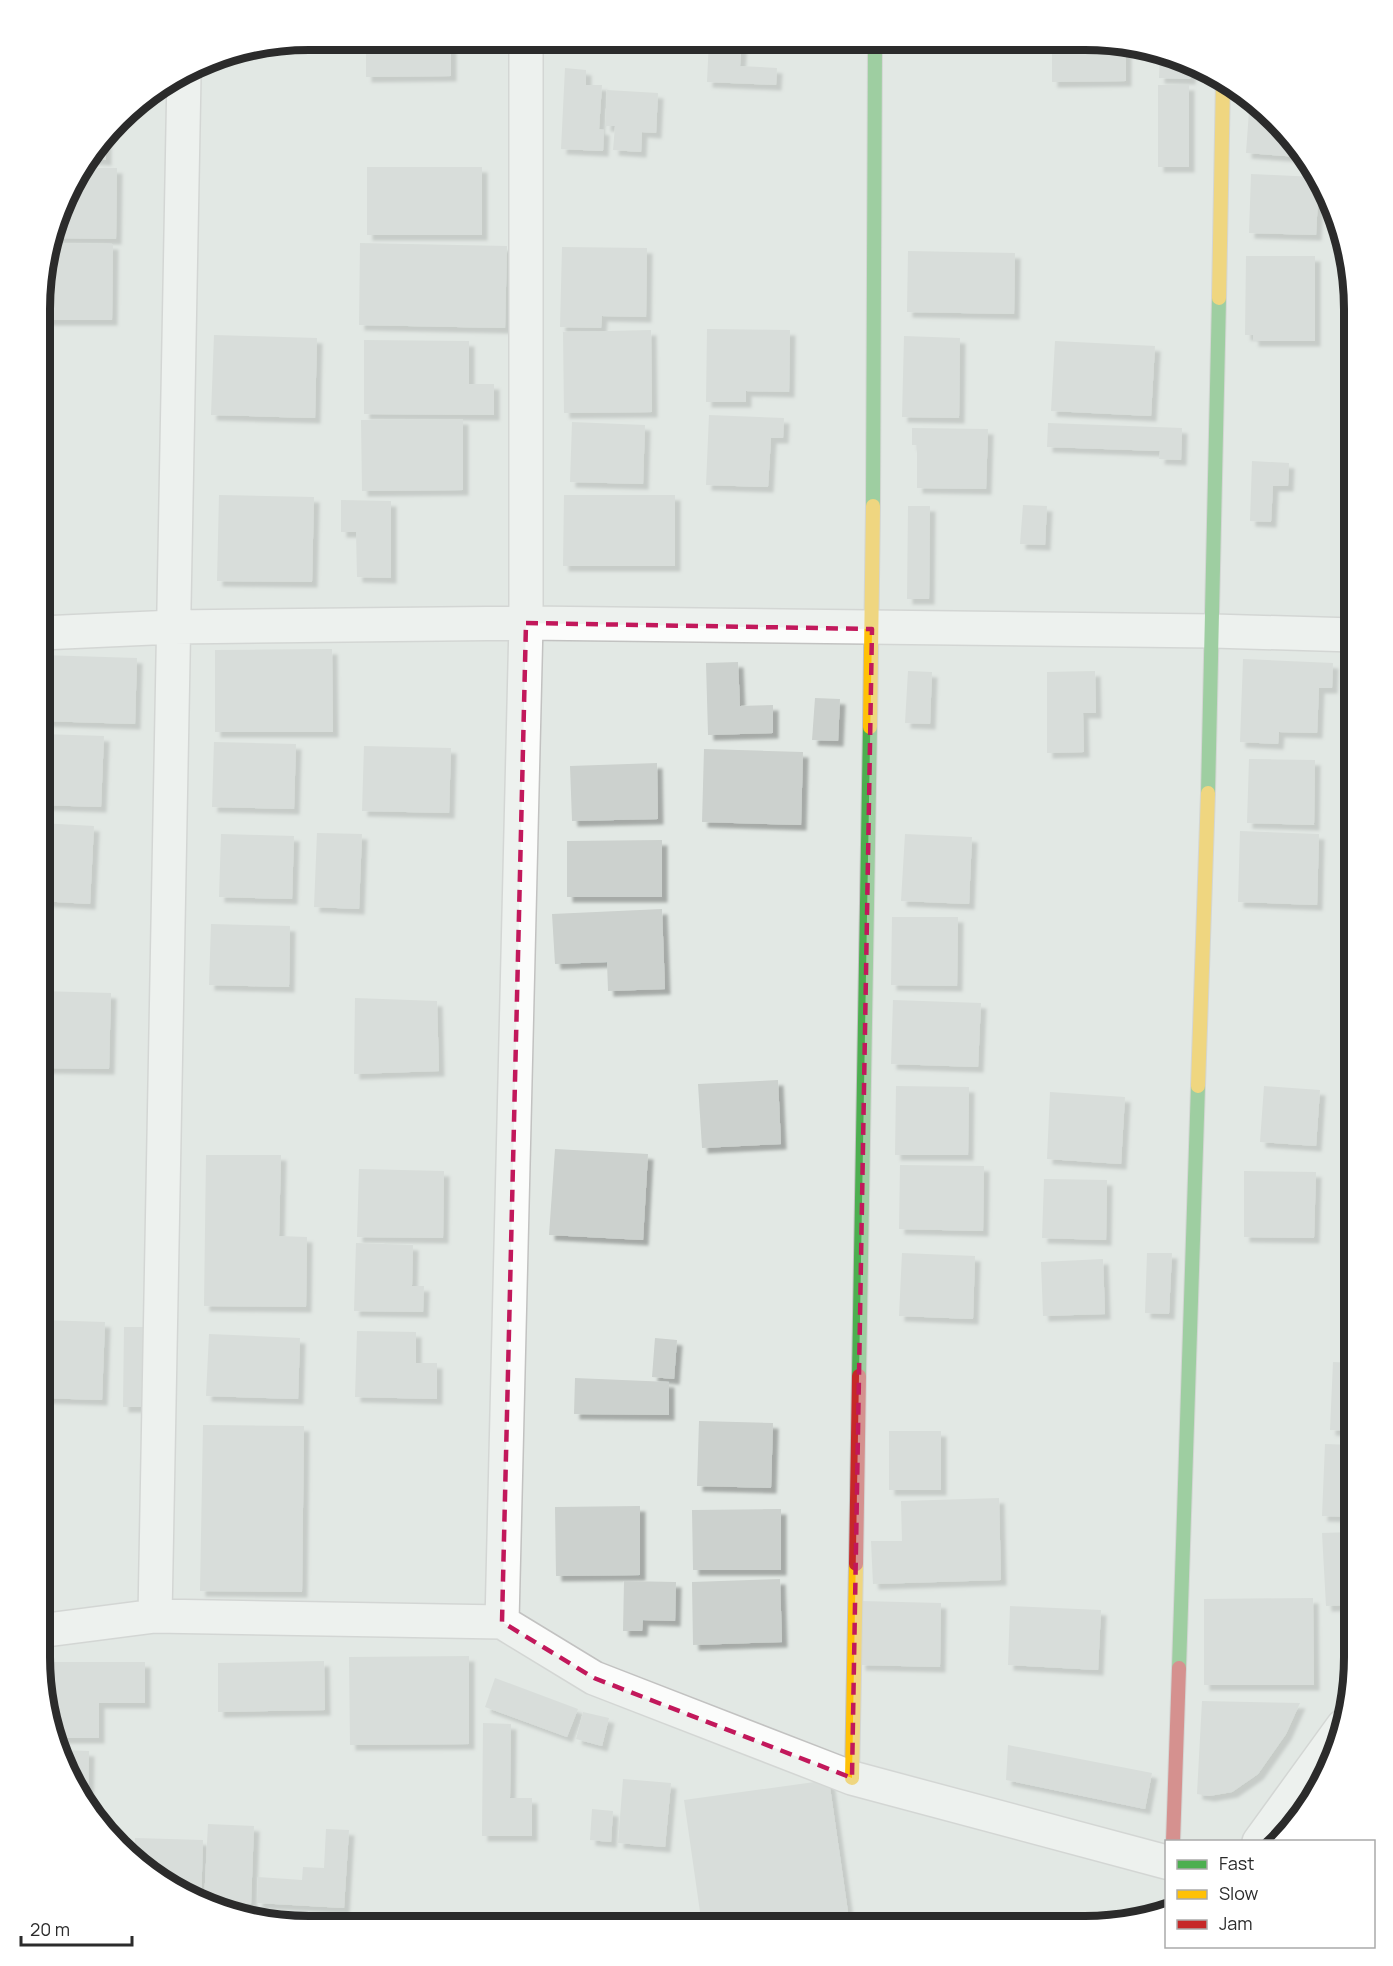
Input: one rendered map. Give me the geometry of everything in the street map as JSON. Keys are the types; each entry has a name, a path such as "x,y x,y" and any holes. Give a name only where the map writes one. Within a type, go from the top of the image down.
{"street":[{"path":"502,1622 526,623 526,50"},
{"path":"852,1778 872,629 875,50"},
{"path":"155,1616 184,81"},
{"path":"1173,1840 1212,631 1223,90"},
{"path":"50,633 174,627 526,623 872,629 1212,631 1344,635"},
{"path":"50,1630 155,1616 502,1622 594,1678 852,1778 1165,1861"},
{"path":"1260,1840 1328,1747"}],"highlighted area":[{"path":"526,623 872,629 852,1778 594,1678 502,1622"}],"building":[{"path":"366,50 451,50 451,76 366,77"},
{"path":"709,50 741,50 740,66 777,68 776,85 707,82"},
{"path":"1052,50 1102,50 1126,53 1126,81 1052,82"},
{"path":"1160,60 1190,72 1190,79 1159,78"},
{"path":"565,68 586,70 586,85 602,85 599,129 604,130 603,151 561,149"},
{"path":"1158,85 1189,85 1189,167 1158,167"},
{"path":"607,90 658,93 656,133 642,132 641,152 613,150 615,126 605,126"},
{"path":"1249,109 1268,125 1294,157 1246,153"},
{"path":"106,147 106,160 97,160"},
{"path":"367,167 482,167 482,235 367,235"},
{"path":"91,168 117,168 116,239 59,238 69,209"},
{"path":"1251,174 1307,177 1318,196 1316,235 1249,233"},
{"path":"58,243 113,244 112,320 50,320 50,291"},
{"path":"360,243 507,246 505,328 359,325"},
{"path":"562,247 647,248 646,317 602,316 601,328 560,327"},
{"path":"908,251 1015,253 1014,314 907,312"},
{"path":"1246,256 1315,256 1315,341 1253,341 1253,335 1245,335"},
{"path":"707,329 790,330 789,392 746,391 746,402 706,402"},
{"path":"651,330 652,412 564,413 563,332"},
{"path":"214,335 317,338 315,418 211,415"},
{"path":"904,336 960,338 959,418 902,417"},
{"path":"364,340 469,341 469,384 494,384 494,415 364,414"},
{"path":"1055,341 1155,346 1151,416 1051,411"},
{"path":"709,415 784,418 783,438 771,438 768,487 706,485"},
{"path":"463,419 463,490 362,491 361,420"},
{"path":"572,422 645,425 643,484 570,482"},
{"path":"1048,423 1182,428 1181,460 1159,459 1160,451 1047,447"},
{"path":"912,428 988,429 986,489 917,488 917,445 912,445"},
{"path":"1252,461 1289,463 1288,486 1273,486 1271,522 1250,521"},
{"path":"219,495 314,497 312,582 217,581"},
{"path":"564,495 675,495 675,566 563,566"},
{"path":"341,500 391,501 391,578 357,577 356,532 341,532"},
{"path":"1023,505 1047,506 1045,545 1020,544"},
{"path":"908,506 930,506 929,599 907,599"},
{"path":"332,649 333,732 215,732 215,650"},
{"path":"50,655 137,658 135,724 50,721"},
{"path":"1243,659 1333,663 1332,688 1319,688 1317,733 1279,732 1278,744 1240,742"},
{"path":"738,662 740,706 773,705 773,733 708,735 706,663"},
{"path":"908,671 932,672 930,724 905,723"},
{"path":"1095,671 1096,713 1083,713 1084,752 1047,753 1047,672"},
{"path":"815,698 840,699 838,741 812,740"},
{"path":"50,734 104,736 101,807 50,805"},
{"path":"214,742 296,744 294,809 212,807"},
{"path":"364,746 451,748 449,813 362,811"},
{"path":"704,749 803,752 801,825 702,822"},
{"path":"1249,759 1315,760 1314,825 1247,823"},
{"path":"657,763 658,819 572,821 570,766"},
{"path":"50,824 94,826 90,904 50,902"},
{"path":"1240,831 1319,834 1317,905 1238,902"},
{"path":"317,833 362,834 359,909 314,907"},
{"path":"221,834 294,836 292,899 219,897"},
{"path":"905,834 972,837 969,904 901,901"},
{"path":"662,840 662,897 567,897 567,841"},
{"path":"662,909 665,989 608,991 607,962 555,964 552,914"},
{"path":"892,917 958,917 957,986 891,985"},
{"path":"211,924 290,926 289,987 209,985"},
{"path":"50,991 111,993 109,1069 50,1068"},
{"path":"355,998 437,1001 439,1071 354,1074"},
{"path":"893,1000 981,1003 978,1067 891,1064"},
{"path":"778,1080 781,1144 702,1148 698,1084"},
{"path":"896,1086 969,1087 968,1155 895,1155"},
{"path":"1264,1086 1320,1090 1316,1146 1260,1142"},
{"path":"1050,1092 1125,1097 1121,1164 1047,1159"},
{"path":"555,1149 648,1154 643,1240 549,1235"},
{"path":"206,1155 281,1155 279,1236 307,1237 306,1307 204,1306"},
{"path":"900,1165 984,1166 983,1231 899,1229"},
{"path":"359,1169 444,1171 443,1238 357,1237"},
{"path":"1244,1171 1316,1172 1314,1238 1244,1237"},
{"path":"1044,1179 1107,1180 1106,1240 1042,1238"},
{"path":"356,1243 413,1245 412,1286 424,1286 423,1312 354,1311"},
{"path":"902,1253 975,1256 973,1319 899,1316"},
{"path":"1147,1253 1172,1253 1169,1314 1145,1313"},
{"path":"1103,1259 1105,1314 1043,1316 1041,1262"},
{"path":"50,1320 105,1322 102,1400 50,1398"},
{"path":"124,1327 154,1327 153,1407 123,1407"},
{"path":"357,1331 416,1332 416,1363 437,1363 437,1399 355,1397"},
{"path":"209,1334 300,1338 298,1399 206,1396"},
{"path":"655,1338 677,1340 674,1379 652,1377"},
{"path":"1333,1362 1344,1363 1344,1431 1330,1430"},
{"path":"575,1378 669,1382 669,1415 574,1414"},
{"path":"699,1421 773,1423 771,1488 697,1486"},
{"path":"203,1425 304,1426 302,1592 200,1591"},
{"path":"889,1431 941,1431 941,1490 889,1490"},
{"path":"1325,1444 1344,1445 1344,1517 1322,1516"},
{"path":"999,1498 1001,1580 873,1584 871,1541 902,1541 901,1501"},
{"path":"640,1506 640,1575 556,1576 555,1507"},
{"path":"781,1509 781,1570 693,1570 692,1510"},
{"path":"1344,1532 1344,1605 1326,1606 1322,1533"},
{"path":"780,1579 782,1642 693,1645 692,1582"},
{"path":"624,1581 676,1582 675,1621 643,1620 642,1631 623,1631"},
{"path":"1313,1598 1314,1685 1204,1685 1204,1599"},
{"path":"861,1601 941,1603 940,1667 860,1665"},
{"path":"1010,1606 1101,1610 1098,1670 1008,1665"},
{"path":"469,1656 469,1744 350,1745 349,1657"},
{"path":"324,1661 325,1710 218,1712 218,1663"},
{"path":"50,1662 145,1662 145,1703 99,1703 99,1738 62,1738 54,1708"},
{"path":"495,1678 578,1709 567,1737 485,1707"},
{"path":"1202,1701 1300,1703 1286,1734 1258,1774 1232,1792 1209,1796 1197,1794"},
{"path":"583,1712 609,1718 602,1746 576,1739"},
{"path":"483,1723 511,1724 510,1798 532,1798 532,1836 482,1836"},
{"path":"1008,1745 1152,1773 1145,1809 1006,1780"},
{"path":"66,1750 89,1751 88,1793"},
{"path":"623,1779 671,1783 665,1847 618,1843"},
{"path":"829,1780 849,1916 701,1916 684,1800"},
{"path":"592,1809 613,1811 611,1842 590,1840"},
{"path":"208,1824 254,1826 251,1904 225,1903 204,1895"},
{"path":"326,1829 349,1830 344,1908 257,1903 258,1877 302,1880 303,1867 324,1868"},
{"path":"135,1838 203,1840 201,1893 165,1873 134,1849"}],"traffic: fast":[{"path":"873,506 875,50"},
{"path":"1208,793 1219,298"},
{"path":"859,1376 870,727"},
{"path":"1179,1668 1198,1086"}],"traffic: slow":[{"path":"1219,298 1223,90"},
{"path":"870,727 873,506"},
{"path":"1198,1086 1208,793"},
{"path":"852,1778 856,1564"}],"traffic: jam":[{"path":"856,1564 859,1376"},
{"path":"1173,1840 1179,1668"}]}
